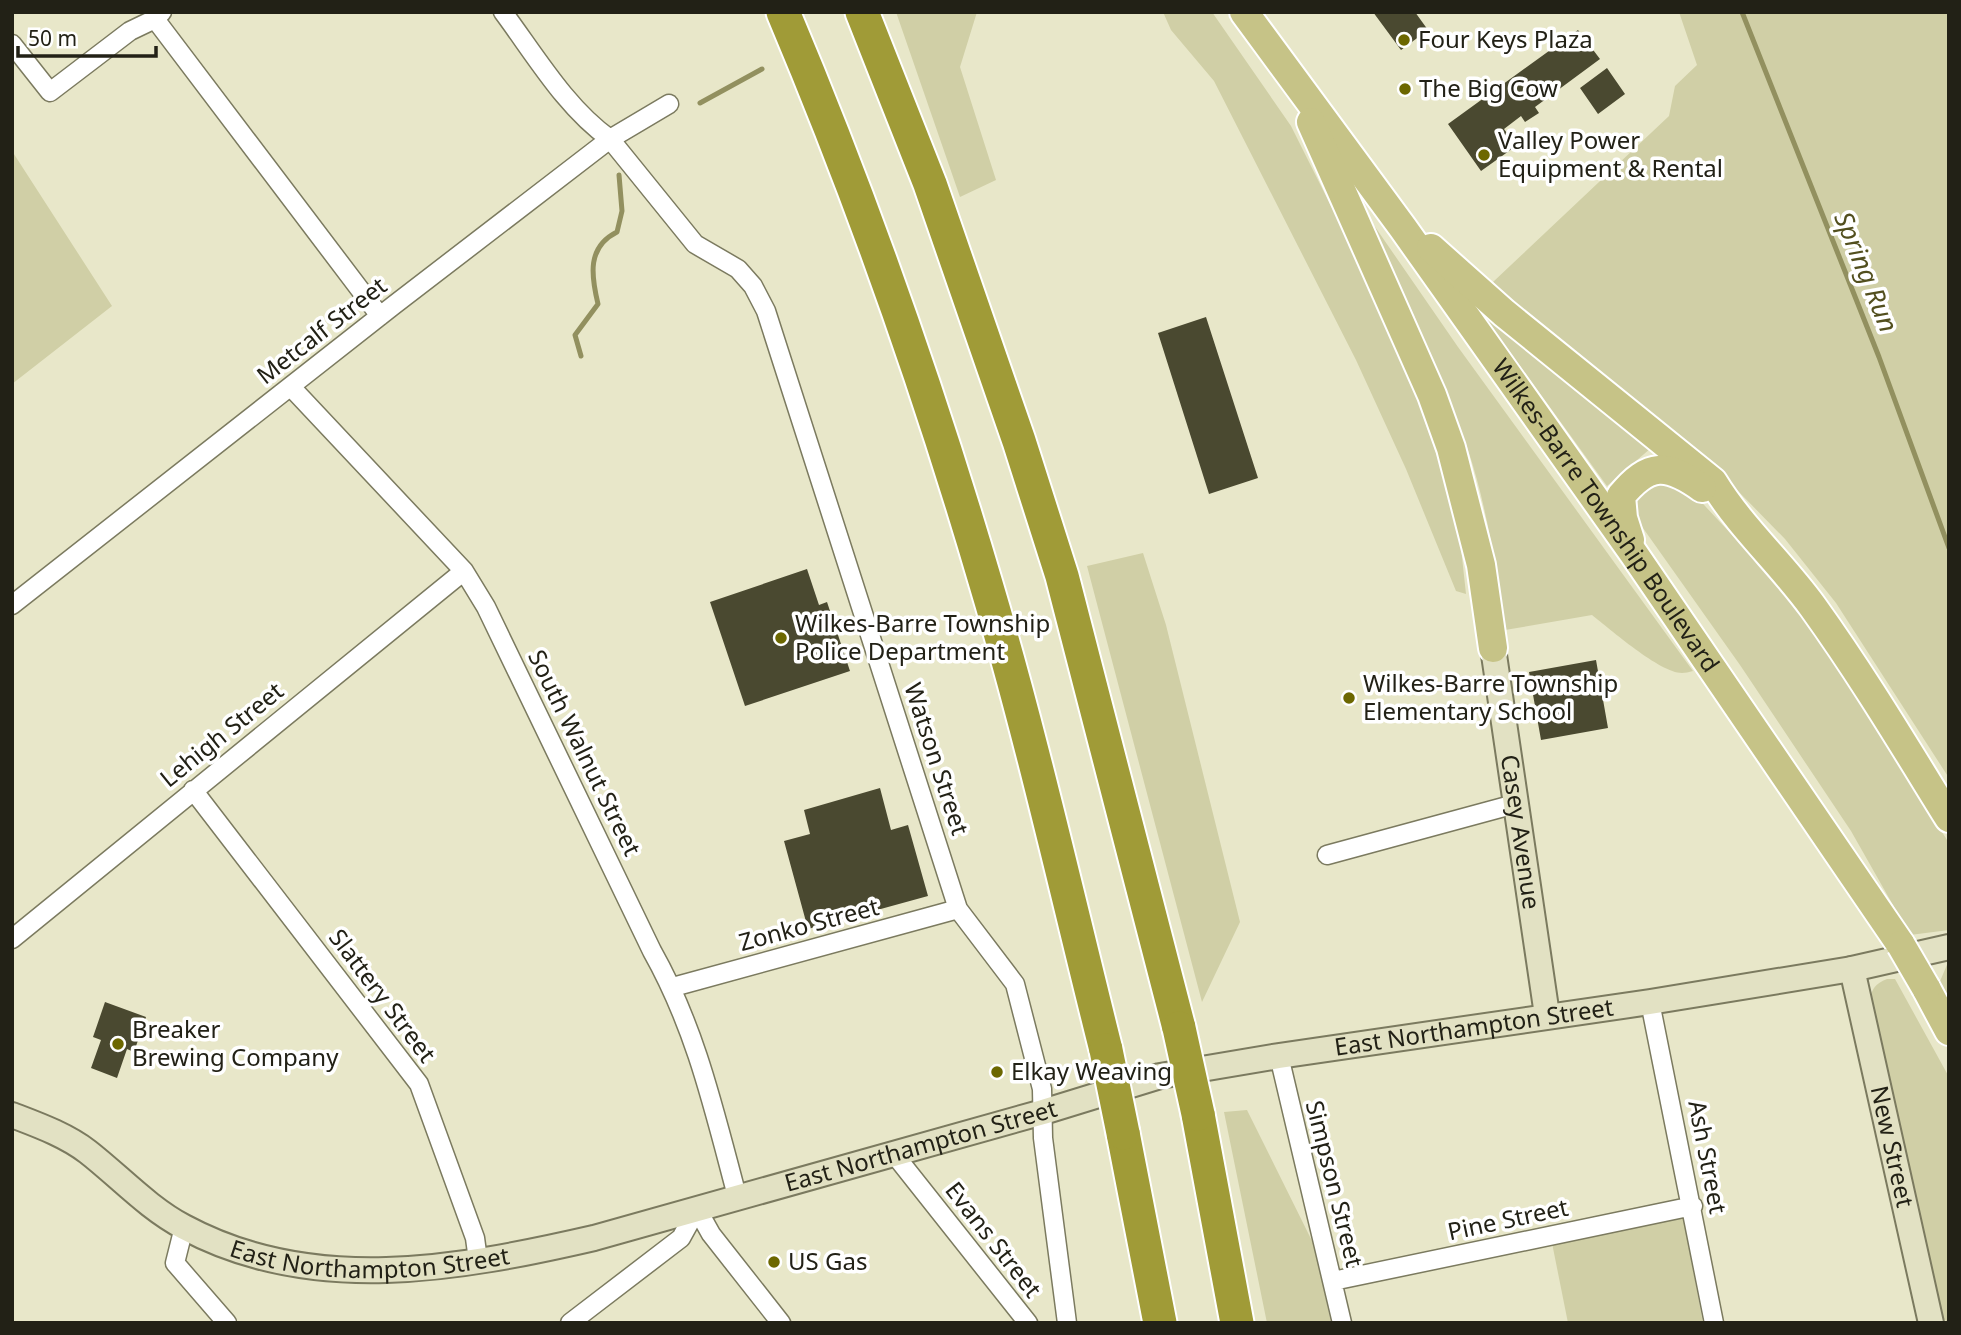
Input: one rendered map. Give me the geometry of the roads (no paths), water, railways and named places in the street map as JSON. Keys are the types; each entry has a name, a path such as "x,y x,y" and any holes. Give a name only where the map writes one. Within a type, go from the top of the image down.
{"highway":[{"path":"783,12 833,131 934,413 998,625 1106,1050 1160,1323"},
{"path":"862,12 930,184 1019,441 1062,576 1179,1028 1237,1323"}],"main road":[{"name":"Wilkes-Barre Township Boulevard","path":"1244,12 1403,228 1634,554 1901,945 1949,1031"},
{"path":"1297,87 1332,174 1432,394 1451,448 1481,565 1493,648"},
{"path":"1403,228 1427,244 1504,313 1713,482 1727,506"},
{"path":"1634,554 1623,518 1621,496 1635,479 1652,469 1683,474 1727,506 1777,560 1813,606 1867,686 1949,818"},
{"name":"Casey Avenue","path":"1493,648 1547,1016"},
{"name":"East Northampton Street","path":"12,1115 51,1130 87,1151 151,1207 184,1227 230,1247 275,1262 324,1269 370,1272 430,1268 536,1251 594,1238 1043,1112 1160,1076 1852,969 1949,947"},
{"name":"New Street","path":"1852,969 1931,1323"}],"street":[{"name":"Watson Street","path":"503,12 571,102 597,130 610,139 695,244 738,270 753,286 766,311 958,909 1016,984 1042,1090 1043,1138 1067,1323"},
{"path":"12,44 50,92 130,31 159,16 380,316"},
{"name":"Metcalf Street","path":"12,605 610,139 669,104"},
{"name":"South Walnut Street","path":"291,387 464,571 486,607 652,951 673,987 699,1054 737,1196"},
{"name":"Lehigh Street","path":"12,939 464,571"},
{"name":"Slattery Street","path":"193,790 419,1084 475,1238 478,1260"},
{"path":"1327,855 1515,804"},
{"name":"Zonko Street","path":"673,987 958,909"},
{"name":"Ash Street","path":"1650,1002 1693,1206 1714,1323"},
{"name":"Simpson Street","path":"1279,1056 1342,1323"},
{"name":"Evans Street","path":"894,1154 1028,1323"},
{"name":"Pine Street","path":"1333,1280 1693,1206"},
{"path":"570,1323 681,1238 697,1209"},
{"path":"697,1209 710,1234 781,1323"},
{"path":"184,1227 175,1263 227,1323"}],"waterway":[{"name":"Spring Run","path":"1742,12 1879,357 1949,548"},
{"path":"700,103 762,69"},
{"path":"581,356 575,335 598,304 593,272 596,254 607,238 617,232 622,211 619,175"}],"place":[{"name":"Four Keys Plaza","path":"1404,40"},
{"name":"The Big Cow","path":"1405,89"},
{"name":"Valley Power Equipment & Rental","path":"1484,155"},
{"name":"Wilkes-Barre Township Police Department","path":"781,638"},
{"name":"Wilkes-Barre Township Elementary School","path":"1349,698"},
{"name":"Breaker Brewing Company","path":"118,1044"},
{"name":"Elkay Weaving","path":"997,1072"},
{"name":"US Gas","path":"774,1262"}]}
